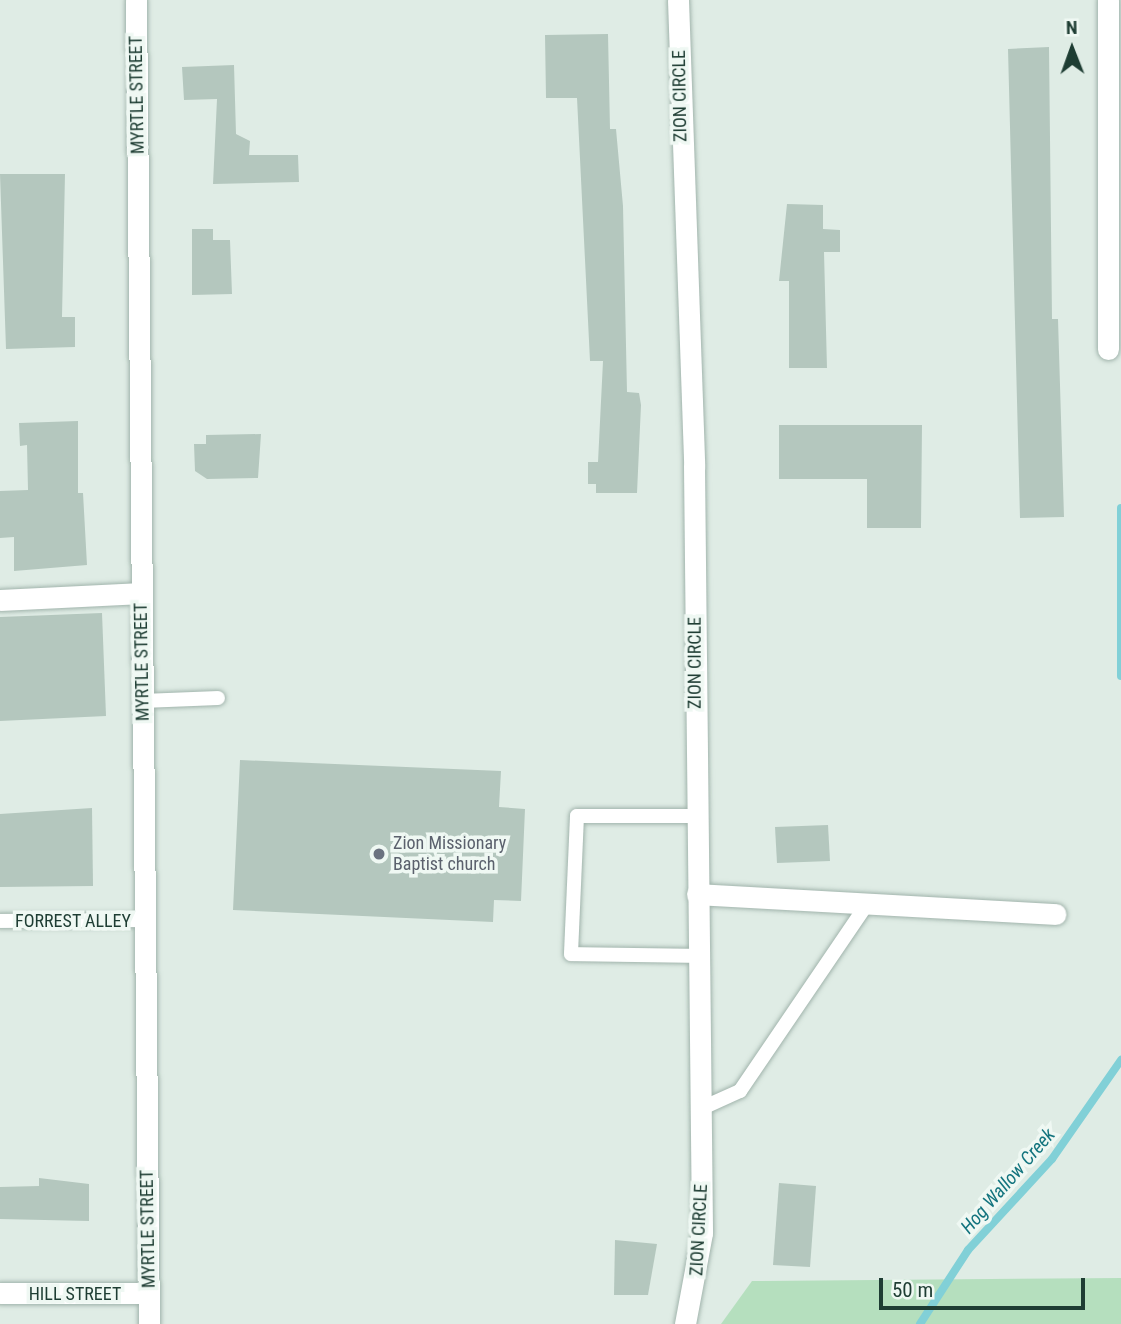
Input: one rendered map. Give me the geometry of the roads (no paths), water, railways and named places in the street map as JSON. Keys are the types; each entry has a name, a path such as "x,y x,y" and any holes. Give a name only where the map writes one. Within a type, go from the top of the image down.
{"street":[{"name":"MYRTLE STREET","path":"136,0 149,1324"},
{"name":"ZION CIRCLE","path":"678,0 694,466 702,1233 685,1324"},
{"path":"1108,0 1108,349"},
{"path":"0,600 142,593"},
{"path":"697,894 1055,914"},
{"name":"HILL STREET","path":"0,1293 149,1293"}],"lane":[{"path":"143,701 218,698"},
{"path":"696,816 577,816 572,954 698,956"},
{"path":"700,1109 740,1091 868,903"},
{"name":"FORREST ALLEY","path":"0,922 145,920"}],"waterway":[{"name":"Hog Wallow Creek","path":"1121,508 1121,676"},
{"name":"Hog Wallow Creek","path":"920,1324 968,1250 1052,1159 1121,1060"}],"place":[{"name":"Zion Missionary Baptist church","path":"379,854"}]}
